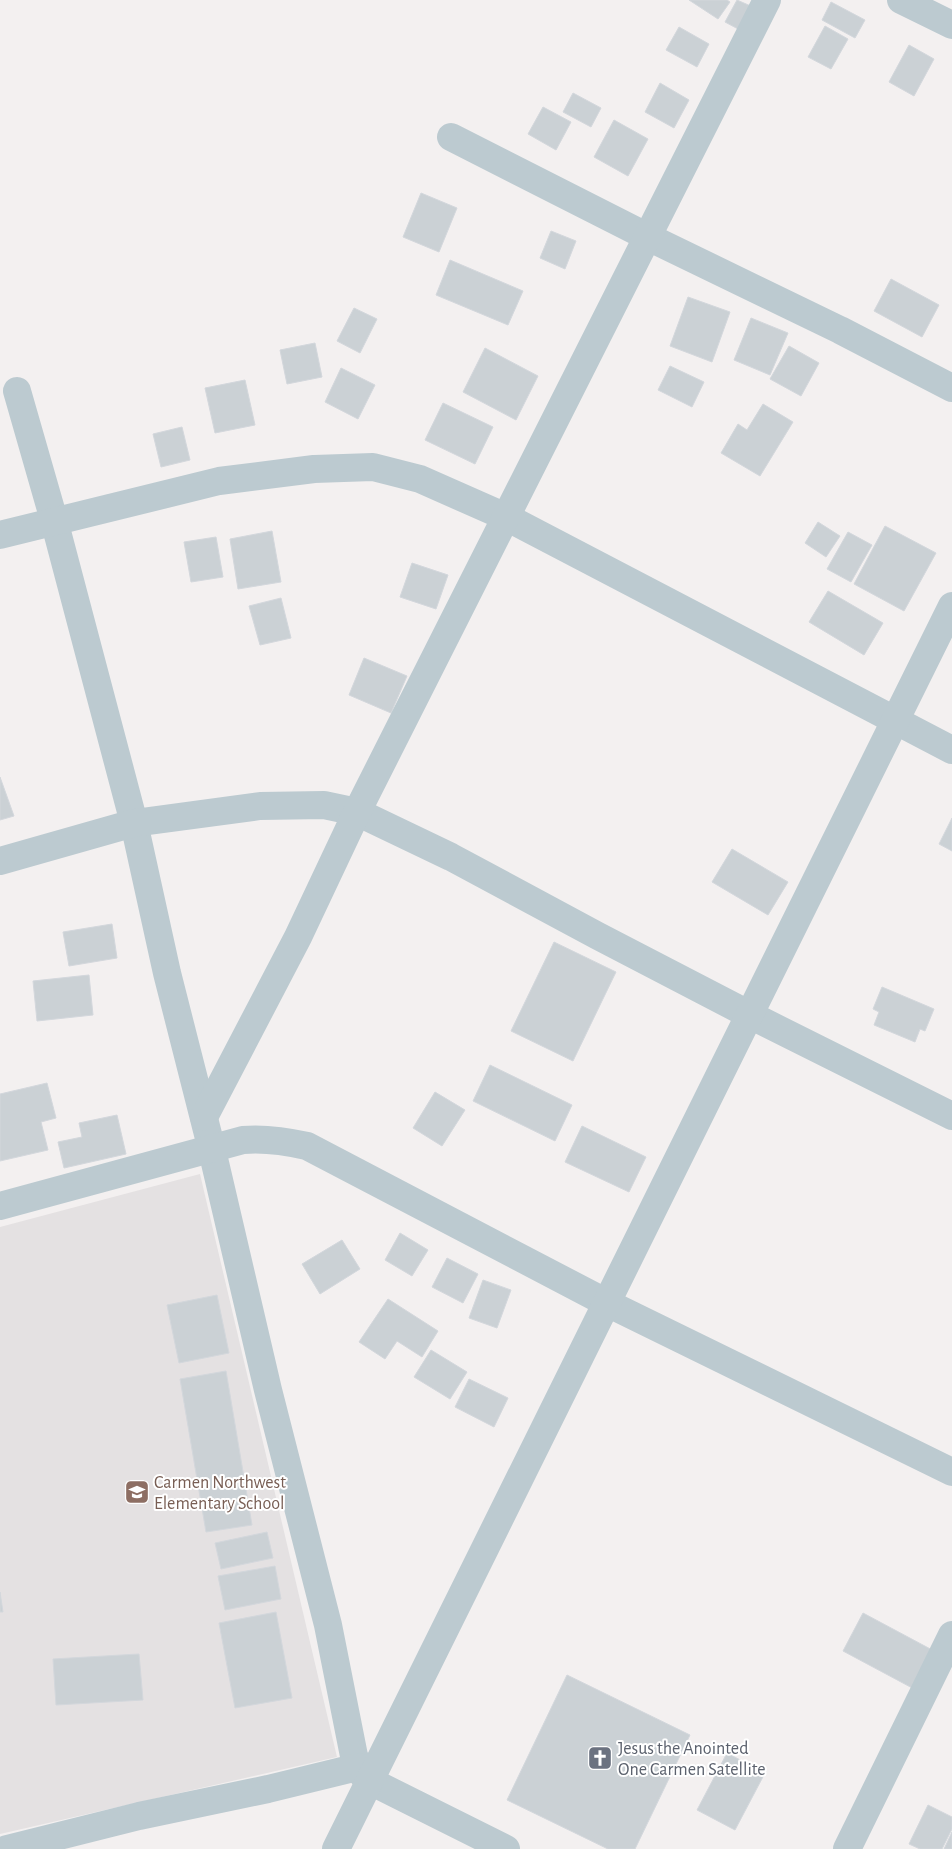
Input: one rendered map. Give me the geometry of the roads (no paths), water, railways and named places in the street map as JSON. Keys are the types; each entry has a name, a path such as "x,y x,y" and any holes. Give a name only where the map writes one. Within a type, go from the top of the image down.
{"street":[{"path":"204,1116 298,937 357,812 768,0"},
{"path":"901,0 952,25"},
{"path":"451,137 648,237 840,330 952,388"},
{"path":"17,391 54,520 134,823 167,973 204,1116 268,1390 328,1625 354,1756 364,1774 506,1849"},
{"path":"0,535 54,520 219,481 314,469 373,467 420,478 506,517 680,606 895,722 952,750"},
{"path":"336,1849 364,1774 607,1303 952,606"},
{"path":"0,861 134,823 260,806 324,804 357,812 451,857 750,1015 952,1116"},
{"path":"0,1206 212,1150 243,1140 261,1138 307,1146 607,1303 952,1472"},
{"path":"846,1849 952,1635"},
{"path":"7,1849 139,1816 268,1789 364,1774"}],"place":[{"name":"Carmen Northwest Elementary School","path":"137,1492"},
{"name":"Jesus the Anointed One Carmen Satellite","path":"600,1758"}]}
